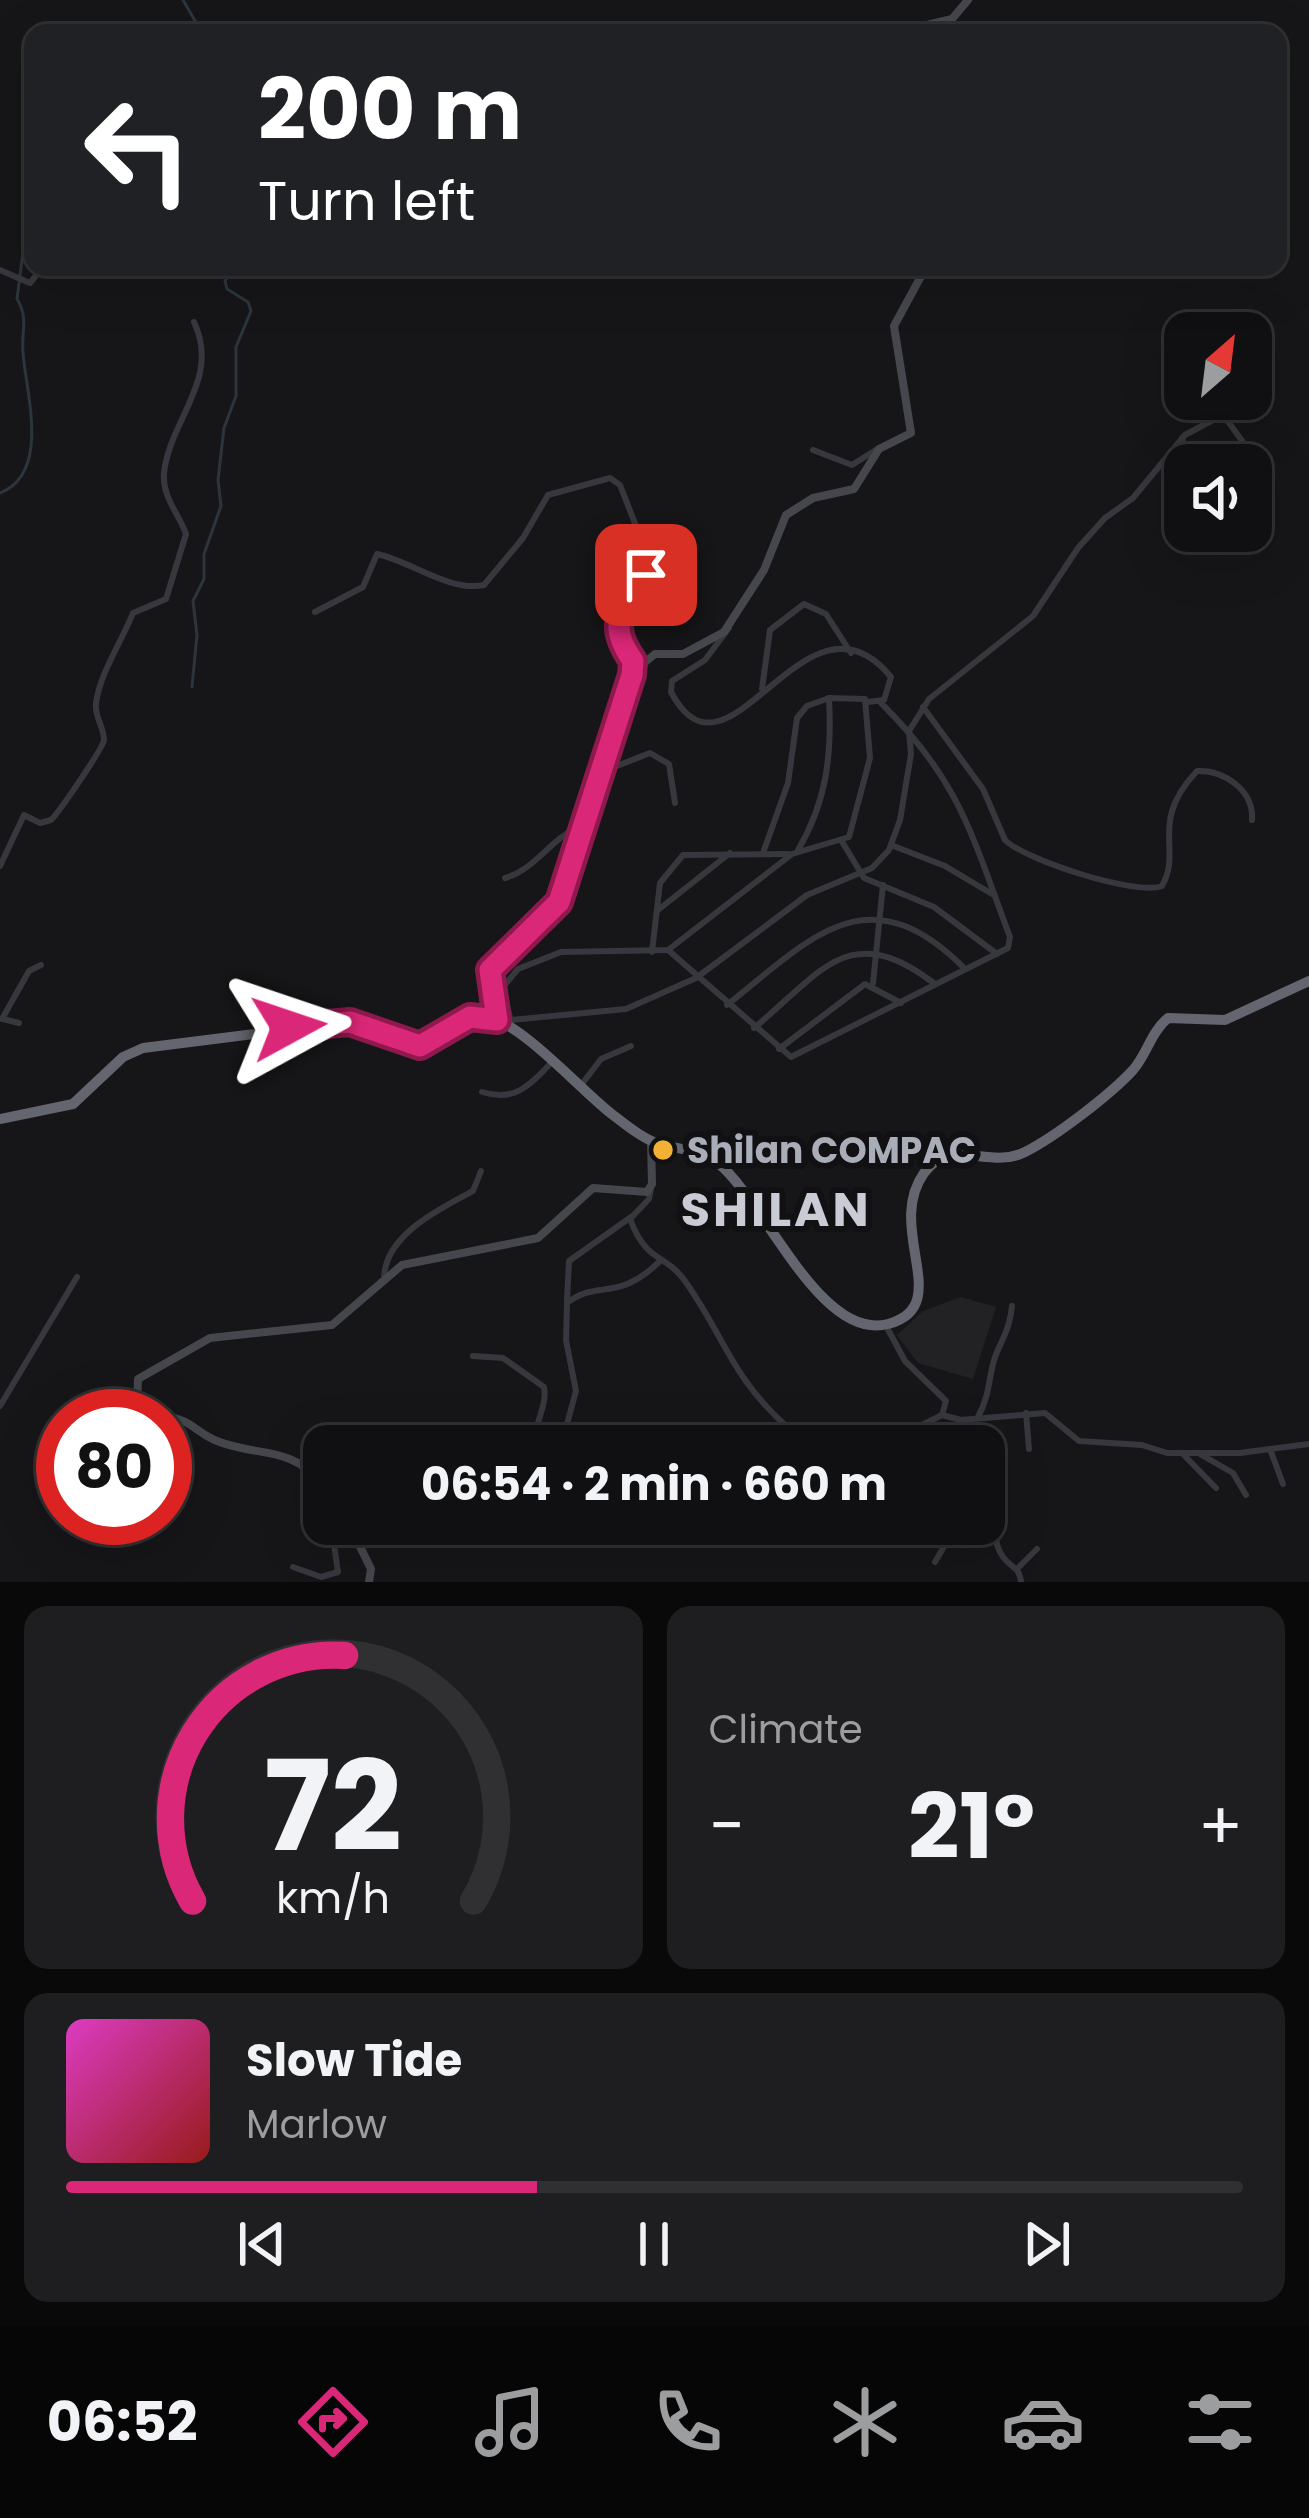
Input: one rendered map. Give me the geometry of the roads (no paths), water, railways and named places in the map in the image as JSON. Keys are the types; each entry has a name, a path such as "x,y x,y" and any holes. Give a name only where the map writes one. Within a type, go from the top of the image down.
{"highway":[{"path":"0,1119 73,1104 136,1049 350,1022 420,1046 470,1017 502,1020 651,1141 698,1151 718,1162 781,1238 821,1301 848,1318 885,1324 910,1311 918,1298 921,1281 908,1206 933,1162 958,1153 999,1159 1026,1152 1131,1072 1168,1018 1225,1020 1309,981"}],"street":[{"path":"934,24 952,20 968,0"},
{"path":"0,270 30,283 36,276"},
{"path":"813,450 851,465 912,432 894,326 921,276"},
{"path":"0,866 24,815 40,823 51,820 76,780 101,754 104,735 96,702 102,686 133,613 162,602 172,586 186,534 171,508 164,473 200,373 203,344 194,322"},
{"path":"502,1020 623,1010 696,978 807,895 862,876 891,845 908,785 909,730 923,707 940,686 1033,616 1078,548 1105,518 1133,498 1182,438 1211,420"},
{"path":"1182,438 1183,444"},
{"path":"851,653 811,656 778,675 737,716 713,722 688,714 671,692 676,675 705,660 730,625 770,561 786,515 813,498 854,488 881,448"},
{"path":"315,612 368,583 368,563 376,554 425,568 452,585 484,585 523,538 548,495 607,477 620,484 649,555 646,575 616,634 633,661 628,688 555,908 490,970 502,1020"},
{"path":"646,575 682,580"},
{"path":"761,695 770,630 804,604 826,614 851,653 891,677 881,703"},
{"path":"628,688 650,656 683,654 730,625"},
{"path":"668,950 791,1057 1011,943 965,811 909,730 881,703 849,695 829,698 797,718 788,783 763,853"},
{"path":"502,1020 503,986 530,963 573,950 668,950 794,853 825,790 829,698"},
{"path":"652,952 660,883 674,862 691,853 794,853 841,840 854,830 870,751 868,702"},
{"path":"923,707 983,789 1005,840 1056,864 1138,889 1162,886 1167,877 1167,819 1197,771 1214,772 1244,792 1252,820"},
{"path":"599,772 650,753 669,764 675,803"},
{"path":"505,878 524,871 548,844 584,824"},
{"path":"841,840 862,876 934,907 997,954"},
{"path":"891,845 945,866 995,896"},
{"path":"656,911 730,853"},
{"path":"873,984 883,885"},
{"path":"727,1005 836,923 880,918 918,932 965,969"},
{"path":"754,1028 836,961 860,951 877,951 935,984"},
{"path":"19,1023 1,1020 29,971 41,964"},
{"path":"779,1049 856,988 873,984 901,1003"},
{"path":"580,1087 601,1059 631,1046"},
{"path":"482,1092 506,1097 519,1094 551,1063"},
{"path":"567,1425 576,1390 566,1340 569,1261 649,1199 651,1141"},
{"path":"384,1279 386,1264 420,1220 473,1191 481,1172"},
{"path":"138,1389 138,1379 181,1352 224,1335 323,1328 402,1265 538,1238 588,1190 644,1193 652,1184"},
{"path":"631,1217 640,1243 685,1281 751,1395 786,1425"},
{"path":"567,1303 591,1292 627,1288 659,1262"},
{"path":"0,1406 77,1277"},
{"path":"978,1417 993,1384 997,1352 1009,1335 1012,1306"},
{"path":"885,1324 905,1360 945,1396 942,1415"},
{"path":"473,1356 503,1358 544,1388 547,1401 539,1425"},
{"path":"1026,1413 1029,1449"},
{"path":"922,1425 942,1415 1050,1414 1079,1441 1182,1453 1309,1444"},
{"path":"192,1423 218,1441 286,1454 303,1465"},
{"path":"1270,1449 1283,1484"},
{"path":"1197,1452 1233,1473 1246,1495"},
{"path":"1182,1453 1201,1479 1216,1488"},
{"path":"300,1462 303,1469"},
{"path":"293,1567 321,1577 338,1572 334,1545"},
{"path":"359,1545 371,1569 369,1582"},
{"path":"935,1562 945,1545"},
{"path":"999,1545 1002,1556 1018,1568 1021,1582"},
{"path":"1018,1568 1037,1549"}],"waterway":[{"path":"183,0 197,24"},
{"path":"0,493 16,483 26,468 32,431 24,319 17,299 24,244"},
{"path":"192,687 197,635 193,601 204,579 204,554 221,506 218,480 224,428 236,396 236,347 251,311 248,302 227,289 228,276"}],"place":[{"name":"Shilan COMPAC","path":"663,1150"}],"district":[{"name":"SHILAN","path":"776,1209"}]}
